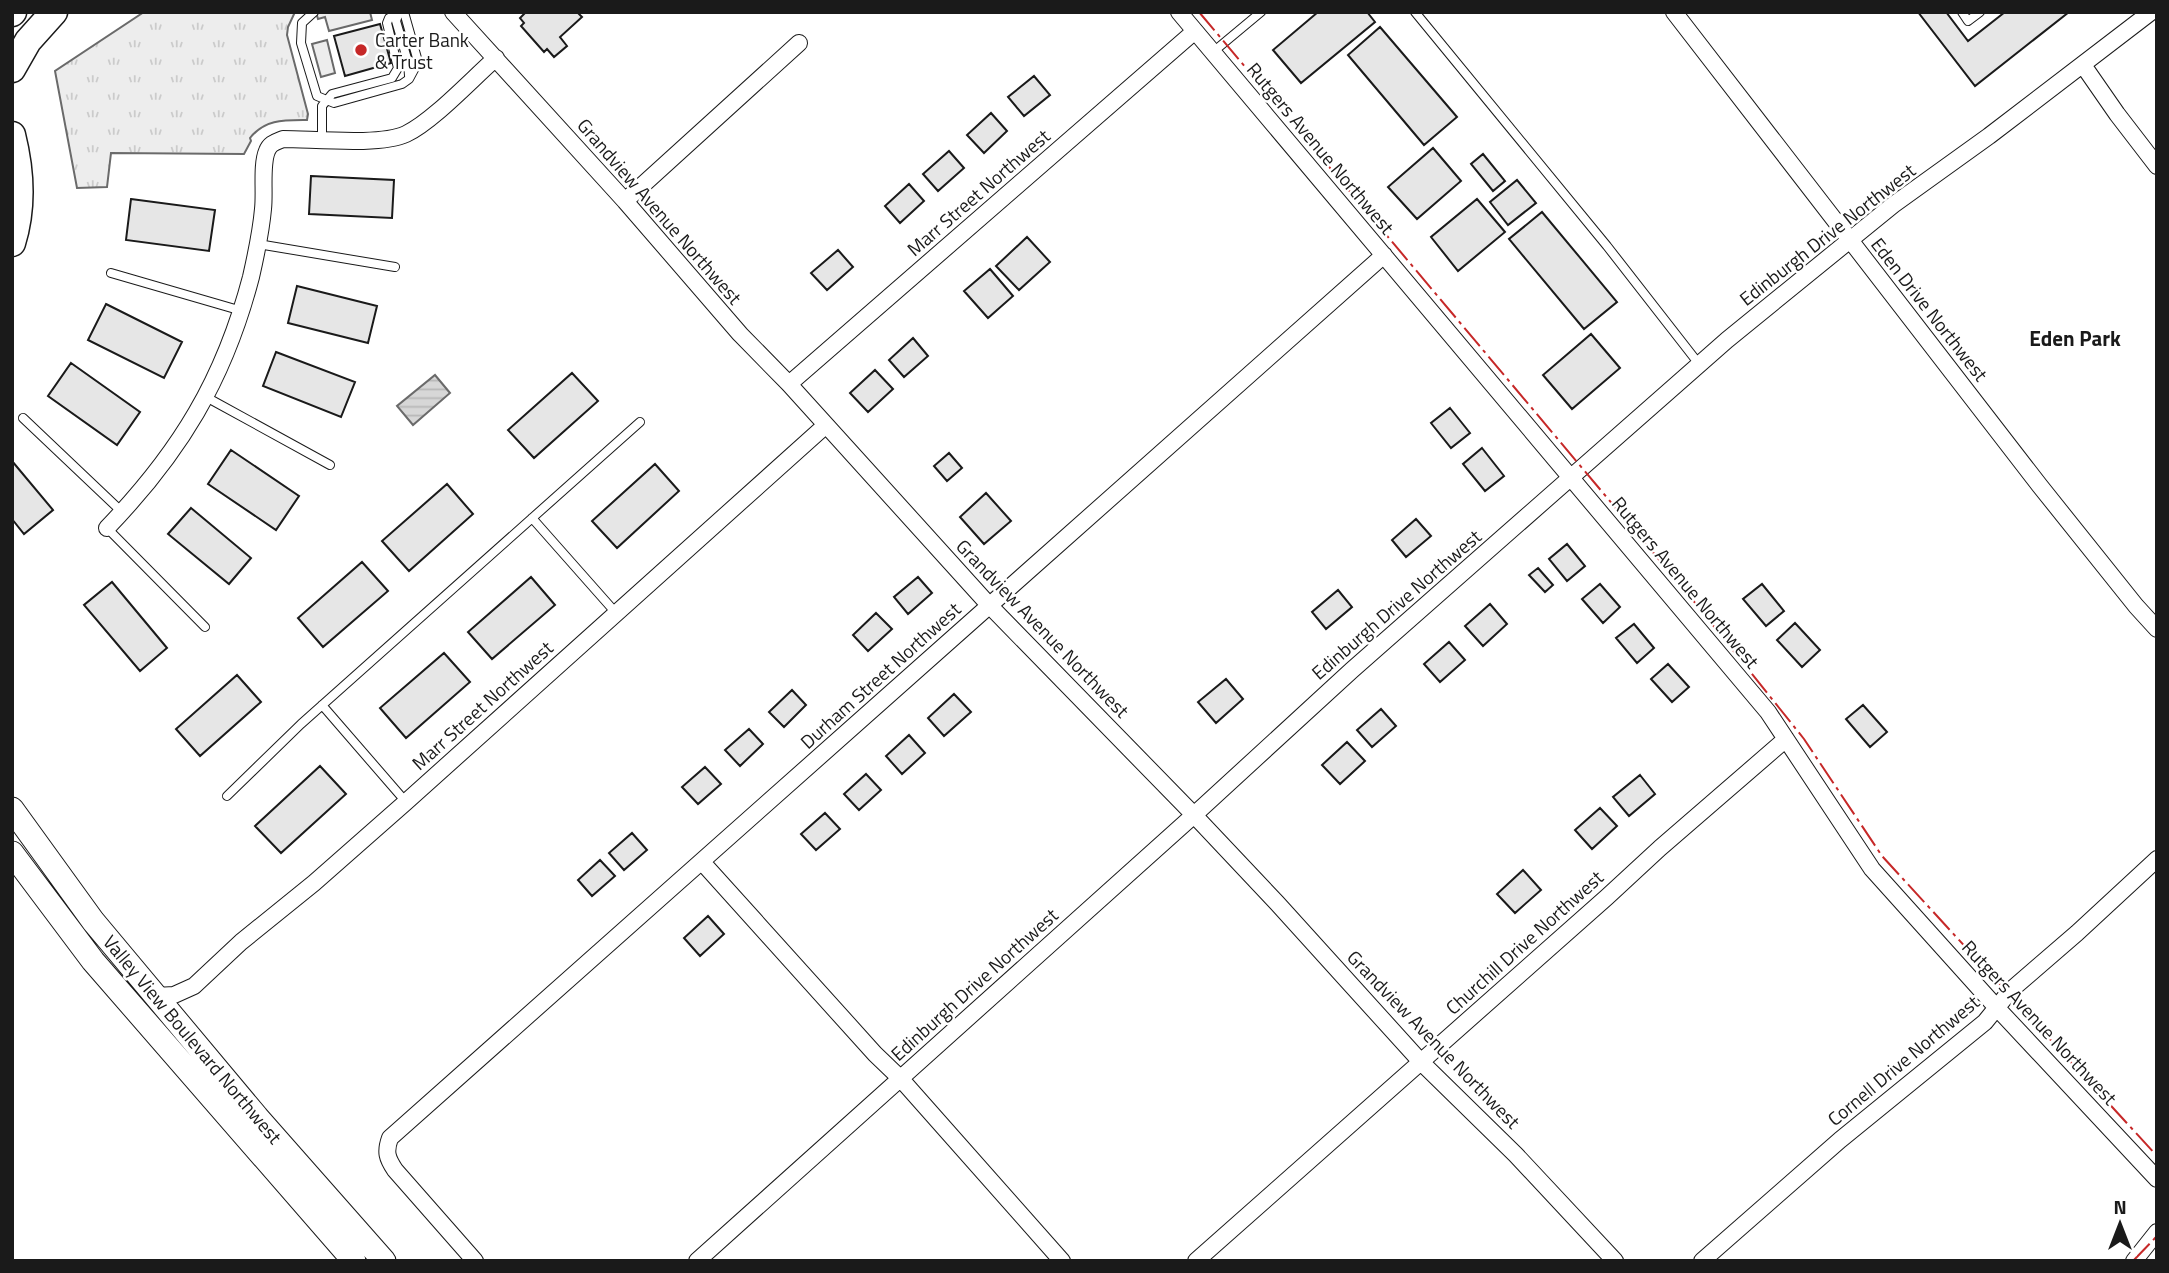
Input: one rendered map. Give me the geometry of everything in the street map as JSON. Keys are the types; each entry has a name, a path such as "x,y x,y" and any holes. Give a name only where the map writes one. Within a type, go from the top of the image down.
{"main road":[{"path":"12,69 28,41 54,12"},
{"path":"12,135 19,172 20,201 12,243"},
{"name":"Valley View Boulevard Northwest","path":"12,809 88,915 266,1127 384,1261"},
{"name":"Valley View Boulevard Northwest","path":"12,853 101,970 354,1261"}],"street":[{"name":"Rutgers Avenue Northwest","path":"1179,12 1768,712 1872,869 2157,1179"},
{"name":"Eden Drive Northwest","path":"1674,12 2040,486 2157,629"},
{"name":"Edinburgh Drive Northwest","path":"697,1261 1352,670 1700,364 1850,240 2151,12"},
{"name":"Grandview Avenue Northwest","path":"456,13 740,334 789,384 989,605 1278,902 1421,1062 1517,1155 1615,1261"},
{"name":"Marr Street Northwest","path":"789,384 1195,31"},
{"path":"625,201 799,43"},
{"path":"107,528 169,457 206,397 226,355 242,311 258,244 266,153 272,143 283,139 381,140 404,135 422,123 496,58"},
{"path":"2083,65 2157,166"},
{"name":"Durham Street Northwest","path":"475,1261 387,1158 386,1149 390,1138 1384,255"},
{"name":"Marr Street Northwest","path":"156,996 174,995 194,986 241,942 314,883 406,802 826,425"},
{"name":"Churchill Drive Northwest","path":"1196,1261 1786,739"},
{"name":"Cornell Drive Northwest","path":"1702,1261 1840,1140 1985,1022 2011,990 2157,859"},
{"path":"702,862 876,1054 901,1078 1062,1261"},
{"path":"2134,1261 2157,1232"}],"lane":[{"path":"314,12 302,23 301,43 313,89 317,96 326,101 334,103 402,84 414,73 417,58 401,13 389,18 387,23 398,68 396,74 392,78 332,94 326,101 323,106 323,139"},
{"path":"1213,52 1261,12"},
{"path":"1415,12 1700,364"},
{"path":"1962,12 1968,21 1980,12"},
{"path":"258,244 395,267"},
{"path":"111,273 242,311"},
{"path":"206,397 330,465"},
{"path":"23,418 122,512"},
{"path":"227,796 323,705 640,422"},
{"path":"532,518 616,613"},
{"path":"107,528 205,627"},
{"path":"323,705 406,802"}],"green space":[{"path":"144,12 295,12 287,35 308,114 307,120 283,121 262,127 250,138 244,154 111,153 107,187 77,188 55,71"}],"shaded area":[{"path":"316,12 370,12 372,20 329,31 325,17 318,19"},
{"path":"327,40 335,73 321,77 312,44"},
{"path":"435,375 450,393 413,425 397,406"}],"building":[{"path":"526,12 577,12 582,17 560,37 567,46 554,57 547,49 544,52 521,26 524,23 520,18"},
{"path":"1318,12 1367,12 1375,22 1301,83 1273,50"},
{"path":"1918,12 1946,12 1968,41 2005,12 2069,12 1975,86"},
{"path":"1918,12 1946,12 1968,41 2005,12 2069,12 1975,86"},
{"path":"380,24 391,63 345,76 334,36"},
{"path":"1380,27 1457,117 1424,145 1348,55"},
{"path":"1034,76 1050,95 1024,116 1008,97"},
{"path":"991,113 1007,131 984,153 967,135"},
{"path":"1433,148 1461,181 1417,219 1388,187"},
{"path":"949,151 964,168 938,191 923,174"},
{"path":"1483,154 1505,181 1493,191 1471,164"},
{"path":"311,176 394,180 392,218 309,214"},
{"path":"1517,180 1536,203 1508,225 1490,202"},
{"path":"909,184 924,201 900,223 885,206"},
{"path":"131,199 215,210 209,251 126,240"},
{"path":"1477,199 1505,232 1458,271 1431,237"},
{"path":"1542,212 1617,302 1584,329 1509,239"},
{"path":"1027,237 1050,262 1019,290 996,266"},
{"path":"838,250 853,267 827,290 811,273"},
{"path":"990,269 1013,296 988,318 964,291"},
{"path":"297,286 377,306 368,343 288,323"},
{"path":"106,304 182,342 164,378 88,340"},
{"path":"1591,334 1620,368 1572,409 1543,375"},
{"path":"913,338 928,356 904,377 889,360"},
{"path":"276,352 355,382 341,417 263,386"},
{"path":"71,363 140,412 117,445 48,396"},
{"path":"875,370 893,389 868,412 850,393"},
{"path":"572,373 598,401 534,458 508,430"},
{"path":"1450,408 1470,433 1451,448 1431,423"},
{"path":"1482,448 1504,476 1485,491 1463,464"},
{"path":"231,450 299,496 276,530 208,484"},
{"path":"949,453 962,468 947,481 934,466"},
{"path":"12,461 53,510 24,534 12,519"},
{"path":"655,464 679,491 617,548 592,521"},
{"path":"447,484 473,514 409,571 382,541"},
{"path":"986,493 1011,521 984,544 960,517"},
{"path":"191,508 251,558 229,584 168,534"},
{"path":"1416,519 1431,536 1406,557 1392,540"},
{"path":"1567,544 1585,566 1567,581 1549,559"},
{"path":"362,562 388,591 323,647 298,618"},
{"path":"1538,568 1553,585 1545,592 1529,575"},
{"path":"531,577 555,605 492,659 468,632"},
{"path":"918,577 932,593 908,614 894,597"},
{"path":"112,582 167,648 140,671 84,605"},
{"path":"1600,584 1620,607 1603,623 1582,599"},
{"path":"1762,584 1784,611 1766,626 1743,599"},
{"path":"1338,590 1352,607 1326,629 1312,612"},
{"path":"1490,604 1507,624 1483,646 1465,626"},
{"path":"876,613 892,629 868,651 853,635"},
{"path":"1795,623 1820,650 1802,667 1777,640"},
{"path":"1634,624 1654,648 1637,663 1616,638"},
{"path":"1449,642 1465,660 1440,682 1424,664"},
{"path":"444,653 470,682 406,738 380,708"},
{"path":"1668,664 1689,687 1672,702 1651,679"},
{"path":"237,675 261,702 200,756 176,729"},
{"path":"1226,679 1243,699 1216,723 1198,702"},
{"path":"792,690 806,705 784,727 769,712"},
{"path":"954,694 971,712 944,736 928,718"},
{"path":"1863,705 1887,732 1870,747 1846,719"},
{"path":"1381,709 1396,726 1372,747 1357,730"},
{"path":"749,729 763,744 740,766 725,750"},
{"path":"909,735 925,753 902,774 886,756"},
{"path":"1347,742 1365,761 1340,784 1322,765"},
{"path":"320,766 346,794 281,853 255,826"},
{"path":"705,767 721,784 698,804 682,787"},
{"path":"866,774 881,790 859,810 844,794"},
{"path":"1640,775 1655,794 1629,816 1613,797"},
{"path":"1600,808 1617,826 1592,849 1575,830"},
{"path":"825,813 840,829 816,850 801,834"},
{"path":"632,833 647,850 624,870 609,853"},
{"path":"600,860 615,876 592,896 578,880"},
{"path":"1523,870 1541,890 1515,913 1497,894"},
{"path":"708,916 724,934 700,956 684,938"}],"power":[{"path":"1199,12 1688,594 1804,739 1882,856 2157,1156"},
{"path":"2133,1261 2157,1236"}],"place":[{"name":"Carter Bank & Trust","path":"361,50"}],"district":[{"name":"Eden Park","path":"2075,338"}]}
